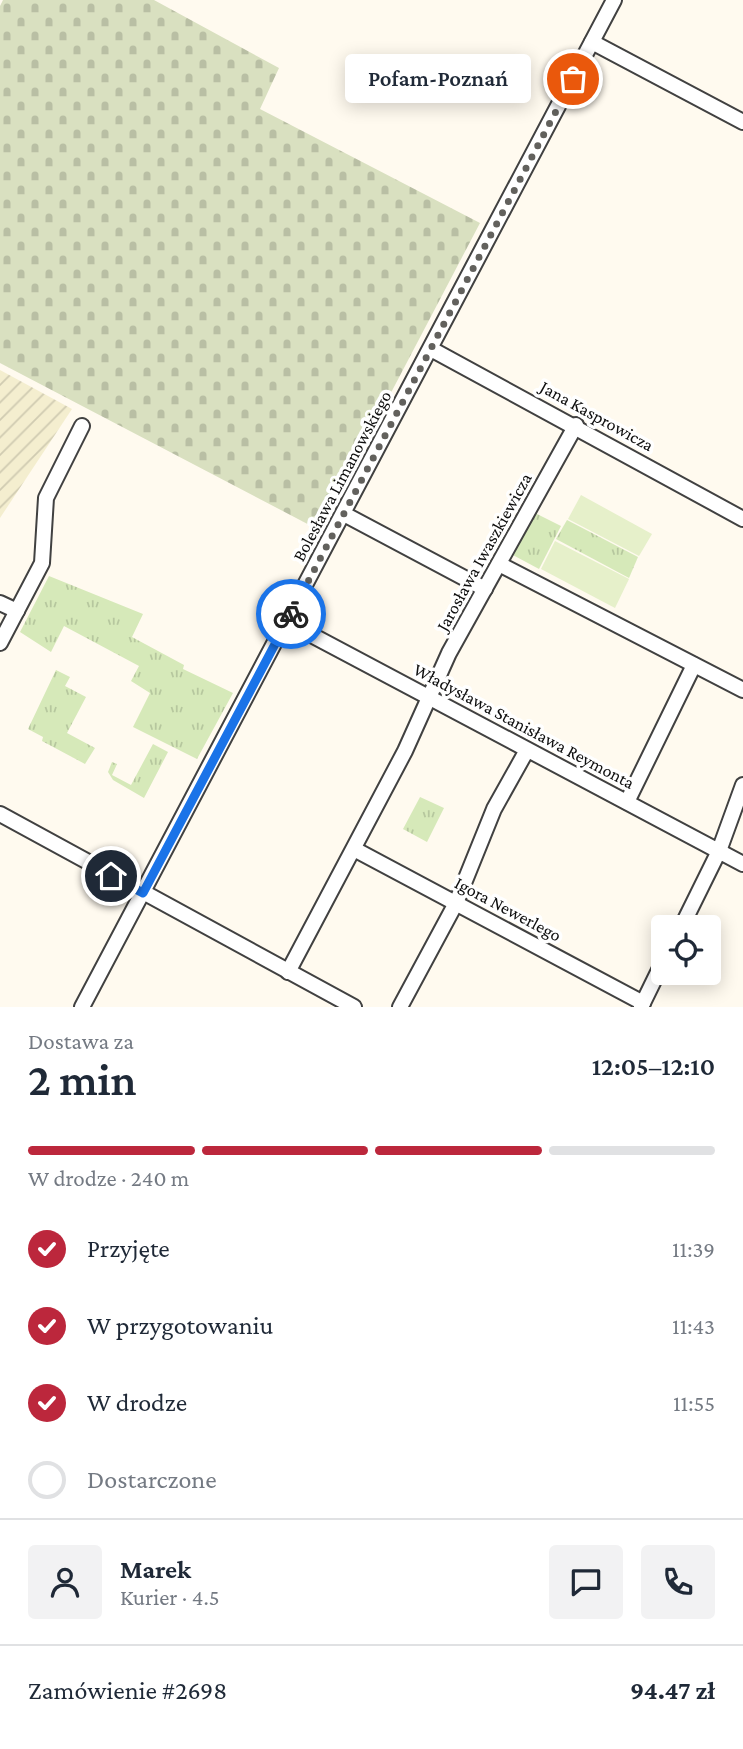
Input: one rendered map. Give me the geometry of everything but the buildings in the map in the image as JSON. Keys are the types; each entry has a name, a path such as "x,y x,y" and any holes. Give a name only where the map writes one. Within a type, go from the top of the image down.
{"street":[{"name":"Bolesława Limanowskiego","path":"82,1007 614,0"},
{"path":"592,42 743,122"},
{"name":"Jana Kasprowicza","path":"431,349 576,425 743,519"},
{"name":"Jarosława Iwaszkiewicza","path":"288,972 430,699 449,653 576,425"},
{"path":"0,643 42,563 46,498 82,426"},
{"path":"344,514 485,589"},
{"path":"499,564 743,690"},
{"path":"0,603 17,611"},
{"name":"Władysława Stanisława Reymonta","path":"287,622 743,864"},
{"path":"627,802 694,665"},
{"path":"400,1007 456,902 494,809 527,750"},
{"path":"687,915 719,851 743,785"},
{"path":"0,814 354,1007"},
{"name":"Igora Newerlego","path":"354,849 642,1005"},
{"path":"642,1005 652,985"}],"shaded area":[{"path":"0,370 72,409 0,518"}],"green space":[{"path":"3,0 154,0 279,68 260,109 480,223 319,530 0,363 0,6"},
{"path":"581,495 652,534 639,556 568,519"},
{"path":"533,512 561,526 539,569 511,554"},
{"path":"567,520 638,557 629,578 556,539"},
{"path":"555,541 629,579 615,608 541,569"},
{"path":"49,576 143,614 132,637 184,665 183,669 233,693 197,759 133,727 150,693 131,681 139,666 64,626 51,652 20,632"},
{"path":"56,670 70,677 65,686 86,697 67,733 95,748 85,764 42,741 43,737 28,729"},
{"path":"153,744 168,752 144,798 113,780 108,772 112,762 117,764 112,775 131,785"},
{"path":"420,797 444,808 427,842 403,829"}],"way so far":[{"path":"291,614 573,79"}],"place":[{"name":"Pofam-Poznań","path":"573,79"}],"route":[{"path":"111,876 143,893 291,614"}]}
